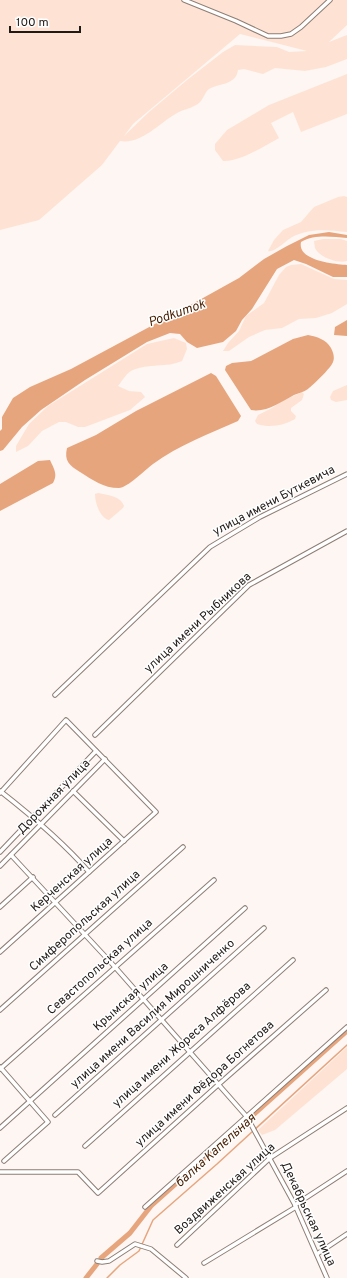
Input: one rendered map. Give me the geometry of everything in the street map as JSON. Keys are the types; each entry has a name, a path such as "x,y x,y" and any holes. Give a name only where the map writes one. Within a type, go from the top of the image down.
{"street":[{"path":"184,0 268,36 291,34 330,0"},
{"name":"улица имени Буткевича","path":"55,695 210,547 260,517 347,474"},
{"name":"улица имени Рыбникова","path":"95,735 249,585 347,531"},
{"path":"89,872 75,856 41,824 0,792 66,720 105,759"},
{"name":"Дорожная улица","path":"0,852 96,751"},
{"name":"Дорожная улица","path":"0,866 105,759"},
{"name":"Керченская улица","path":"0,952 156,812 105,759"},
{"path":"73,791 124,841"},
{"name":"Симферопольская улица","path":"0,1010 183,847"},
{"path":"11,854 115,967 247,1117"},
{"path":"0,907 33,877"},
{"name":"Севастопольская улица","path":"0,1068 214,880"},
{"name":"Крымская улица","path":"0,1128 245,908"},
{"name":"улица имени Василия Мирошниченко","path":"54,1115 264,928"},
{"name":"улица имени Жореса Алфёрова","path":"85,1146 293,960"},
{"name":"улица имени Фёдора Богнетова","path":"0,1172 78,1172 98,1193 326,990"},
{"path":"145,1207 347,1027"},
{"path":"0,1068 48,1122 4,1161"},
{"name":"Воздвиженская улица","path":"177,1245 270,1158 347,1108"},
{"name":"Декабрьская улица","path":"247,1117 296,1206 327,1278"},
{"path":"204,1263 296,1206 347,1171"},
{"path":"317,1254 347,1234"},
{"path":"97,1261 109,1261 135,1244 151,1249 186,1278"}],"shaded area":[{"path":"0,0 347,0 347,25 329,42 347,35 347,59 326,67 305,71 275,68 263,74 244,69 238,70 237,75 231,81 209,89 197,105 172,116 144,136 128,141 120,141 102,165 39,220 0,230","holes":["240,34 307,51 289,52 277,47 235,45 223,52 187,80 149,112 124,136 133,124"]},
{"path":"347,74 347,114 301,132 293,112 271,123 279,138 252,153 237,159 223,161 215,150 215,144 227,130 269,105"},
{"path":"344,196 347,197 347,232 327,230 301,233 274,250 268,251 274,240 283,230 301,222 314,207"},
{"path":"323,239 341,239 347,241 347,261 334,261 320,254 315,248 314,241"},
{"path":"301,264 334,279 347,280 347,304 332,313 316,318 299,319 282,328 265,330 249,337 229,351 223,351 239,331 246,316 264,303 279,275 286,267"},
{"path":"174,338 186,343 187,349 182,361 133,370 118,386 129,391 141,392 145,397 130,410 85,427 78,427 66,422 59,422 42,431 28,446 16,452 16,446 29,424 48,406 147,344"},
{"path":"347,385 347,400 336,402 331,400 330,397 333,391"},
{"path":"302,392 304,394 302,400 291,408 291,411 296,416 295,419 281,425 272,426 257,424 255,421 258,415 282,401"},
{"path":"98,493 117,498 124,506 109,520 103,516 99,510 95,494"},
{"path":"347,1047 347,1069 275,1130 262,1135 258,1130"}],"water":[{"name":"Podkumok","path":"329,232 347,235 347,238 324,237 306,239 301,242 301,248 305,253 318,260 334,264 347,265 347,277 333,277 294,260 277,269 252,309 242,320 236,331 223,342 197,348 187,342 180,334 170,333 147,342 85,380 41,410 22,427 3,450 0,451 2,417 13,398 30,387 71,369 194,303 239,278 264,259 287,246 309,235"},
{"path":"347,320 347,336 334,335 335,327"},
{"path":"308,335 324,340 331,348 334,358 329,368 306,390 268,408 257,411 251,410 225,370 226,366 232,363 251,361 293,339"},
{"path":"211,373 216,376 241,416 238,421 173,451 153,464 127,485 119,488 108,487 98,483 70,465 68,462 66,456 67,448 96,435 136,411"},
{"path":"50,460 55,474 53,483 0,511 0,484 38,461"}],"waterway":[{"path":"101,1258 130,1233 151,1206 347,1031"},
{"name":"балка Капельная","path":"107,1278 120,1265 139,1251 153,1220 217,1164 347,1045"},
{"name":"балка Капельная","path":"97,1264 101,1258"},
{"path":"86,1278 97,1264"}]}
